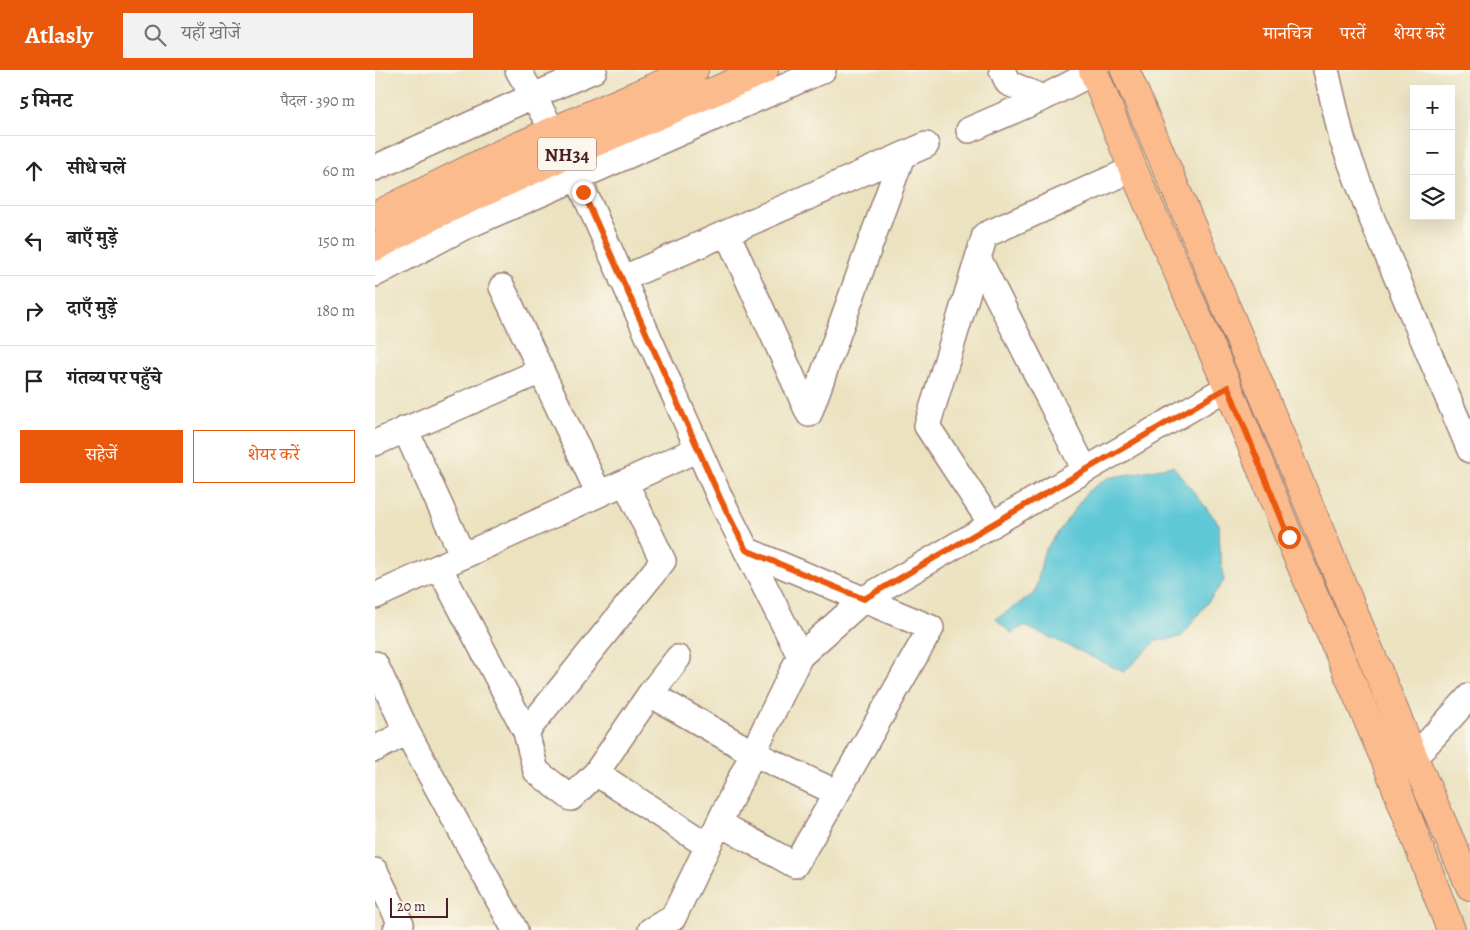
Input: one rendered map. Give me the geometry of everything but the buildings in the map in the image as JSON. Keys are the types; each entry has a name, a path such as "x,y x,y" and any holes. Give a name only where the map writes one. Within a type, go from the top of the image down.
{"main road":[{"name":"NH34","path":"375,216 500,154 694,70"},
{"name":"NH34","path":"375,248 434,215 572,166 764,70"},
{"path":"1125,70 1414,758 1470,886"},
{"path":"1093,71 1133,169 1228,387 1289,537 1389,768 1451,930"},
{"path":"1389,768 1414,758"}],"street":[{"path":"518,70 553,132"},
{"path":"375,168 594,70"},
{"path":"375,274 572,166 823,70"},
{"path":"1002,70 1008,83 1043,98"},
{"path":"1326,70 1345,148 1372,219 1470,450"},
{"path":"969,130 1043,98 1093,71"},
{"path":"622,279 926,145"},
{"path":"727,233 809,414 902,156"},
{"path":"572,166 698,449 799,656"},
{"path":"991,525 927,426 985,235 1133,169"},
{"path":"978,258 1085,470"},
{"path":"502,287 599,494"},
{"path":"375,443 541,371"},
{"path":"664,927 673,918 799,656 864,599 1228,387"},
{"path":"405,430 463,556"},
{"path":"375,596 698,449"},
{"path":"526,732 663,561 625,482"},
{"path":"719,823 795,865 931,628 746,550"},
{"path":"439,567 526,732 536,771 571,798 596,773 650,694 678,658"},
{"path":"375,664 407,732 515,930"},
{"path":"650,694 753,753 837,793"},
{"path":"1414,758 1470,696"},
{"path":"375,749 407,732"},
{"path":"596,773 708,846"},
{"path":"375,871 401,924 396,930"}],"water":[{"path":"1173,466 1219,524 1220,553 1224,581 1181,637 1156,641 1124,672 1024,626 1011,633 996,619 1035,593 1044,552 1088,491 1108,478"}],"route":[{"path":"583,192 721,500 746,550 864,599 1228,387 1289,537"}]}
